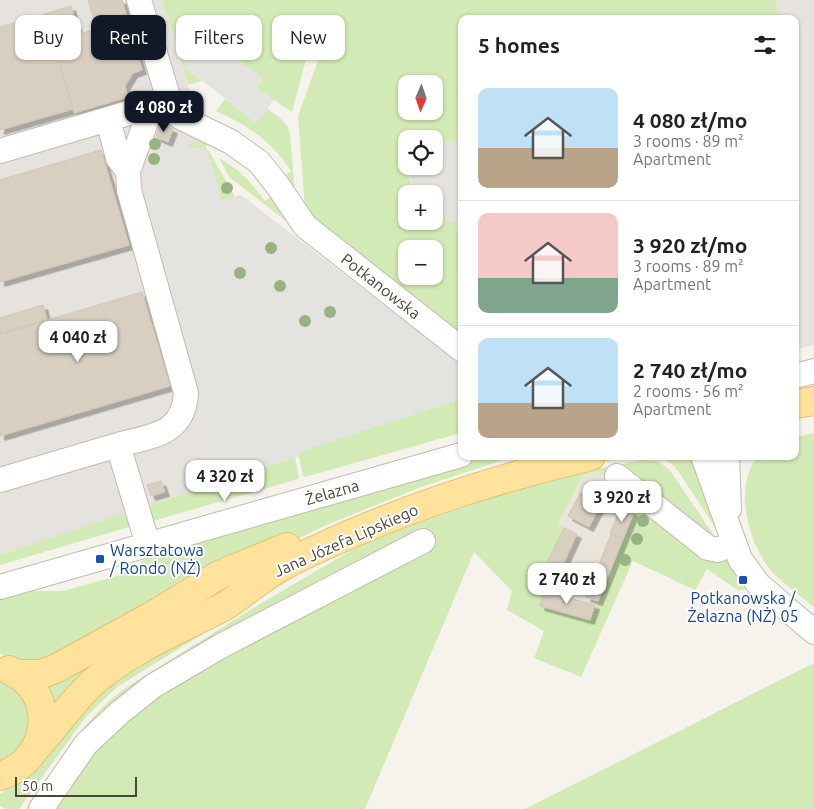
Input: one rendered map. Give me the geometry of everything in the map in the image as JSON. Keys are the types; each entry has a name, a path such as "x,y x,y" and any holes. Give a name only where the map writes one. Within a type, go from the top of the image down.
{"main road":[{"path":"799,403 814,401"},
{"path":"799,420 814,418"},
{"name":"Jana Józefa Lipskiego","path":"6,668 42,674 57,668 157,613 219,575 420,492 519,460"},
{"name":"Jana Józefa Lipskiego","path":"2,778 22,765 78,697 104,673 142,648 234,600 280,567 360,531 444,499 503,480 576,460"},
{"path":"6,668 30,686 40,702 43,721 40,739 36,748"}],"street":[{"name":"Potkanowska","path":"139,0 176,114 180,118 231,142 259,162 278,186 302,223 458,347"},
{"path":"0,151 170,100"},
{"path":"0,480 164,432 173,427 183,412 186,393 129,190 128,171 146,122 145,108"},
{"path":"108,119 118,158 128,171"},
{"path":"799,375 814,371"},
{"path":"118,445 148,545"},
{"name":"Żelazna","path":"0,587 458,456"},
{"path":"703,460 740,559 758,584 814,632"},
{"path":"727,460 732,540"},
{"path":"617,476 708,548 718,550 732,540"},
{"path":"41,809 86,744 118,714 153,686 221,646 423,541"}],"shaded area":[{"path":"0,0 162,0 176,47 176,60 180,60 222,200 241,195 458,363 458,392 299,456 0,555"},
{"path":"146,0 158,0 162,15 150,15"},
{"path":"775,0 814,0 814,345 799,348 799,15 778,15"},
{"path":"166,27 178,67 170,81 164,60 166,60"},
{"path":"183,60 239,60 262,78 256,88 274,100 256,123 185,67"},
{"path":"458,140 458,235 456,223 443,219 443,185 411,185 409,175 443,175 443,143"},
{"path":"171,144 207,150 222,200 241,195 458,363 458,400 298,452 299,456 219,482 196,403 199,397 139,195 146,187"},
{"path":"597,471 638,504 590,620 540,606 538,590 558,524 582,476"}],"green space":[{"path":"162,0 775,0 778,15 458,15 458,140 443,143 443,130 398,130 398,175 408,175 411,185 398,185 398,230 443,230 443,219 456,223 458,235 458,333 329,237 305,208 298,116 318,60 345,60 345,15 272,15 272,60 306,60 292,112 256,88 262,78 185,67 202,81 188,85 180,60 262,60 262,15 176,15 176,46"},
{"path":"225,99 255,122 267,108 288,127 296,203 282,177 291,171 283,160 258,135 239,122 216,111"},
{"path":"205,141 207,150 235,197 227,208 187,151 191,142"},
{"path":"219,158 245,177 265,201 273,196 290,218 286,221 229,177"},
{"path":"458,400 458,434 305,477 303,476 298,452"},
{"path":"814,433 814,607 779,579 766,563 751,534 745,500 746,484 750,469 756,460 799,460 799,436"},
{"path":"295,457 298,479 153,521 145,507"},
{"path":"476,460 503,460 418,488 324,526 42,664 9,659 0,653 0,596 9,593 10,597 33,591 63,591 117,576 146,559 197,544 196,540"},
{"path":"596,460 611,460 509,486 407,521 366,537 306,570 117,687 85,718 19,809 7,809 0,806 0,794 38,766 79,708 105,684 134,662 236,605 283,571 365,534 417,514 522,479"},
{"path":"642,460 657,461 669,469 719,543 609,481 597,471 582,476 558,524 564,528 544,569 538,589 544,591 540,606 590,620 638,505 725,559 746,589 739,591 707,569 695,590 633,561 581,677 534,658 544,631 507,610 512,591 474,552 365,809 51,809 89,756 191,655 33,809 26,809 80,732 116,695 265,601 357,547 413,525 514,491 585,471"},
{"path":"666,460 697,460 722,538 678,471"},
{"path":"129,512 131,521 129,527 0,565 0,555"},
{"path":"269,562 55,709 43,683"},
{"path":"814,663 814,809 525,809"},
{"path":"0,679 11,684 25,698 31,717 25,746 0,765"}],"building":[{"path":"88,0 122,0 126,15 93,15"},
{"path":"71,6 74,15 45,15 45,14"},
{"path":"15,23 15,60 59,60 73,109 0,130 0,27"},
{"path":"91,31 91,60 139,60 142,70 133,73 125,86 128,97 74,113 58,60 81,60 81,33"},
{"path":"161,124 173,129 168,142 156,137"},
{"path":"101,150 129,245 0,282 0,180"},
{"path":"142,292 170,386 0,436 0,334"},
{"path":"43,305 47,320 0,334 0,318"},
{"path":"161,481 165,492 151,496 147,485"},
{"path":"580,493 601,504 589,527 568,516"},
{"path":"621,507 634,512 623,539 610,533"},
{"path":"564,528 577,534 558,575 544,569"},
{"path":"611,534 623,539 598,601 586,597"},
{"path":"544,591 595,605 590,620 540,606"}],"place":[{"name":"Warsztatowa / Rondo (NŻ)","path":"100,559"},
{"name":"Potkanowska / Żelazna (NŻ) 05","path":"743,580"}]}
